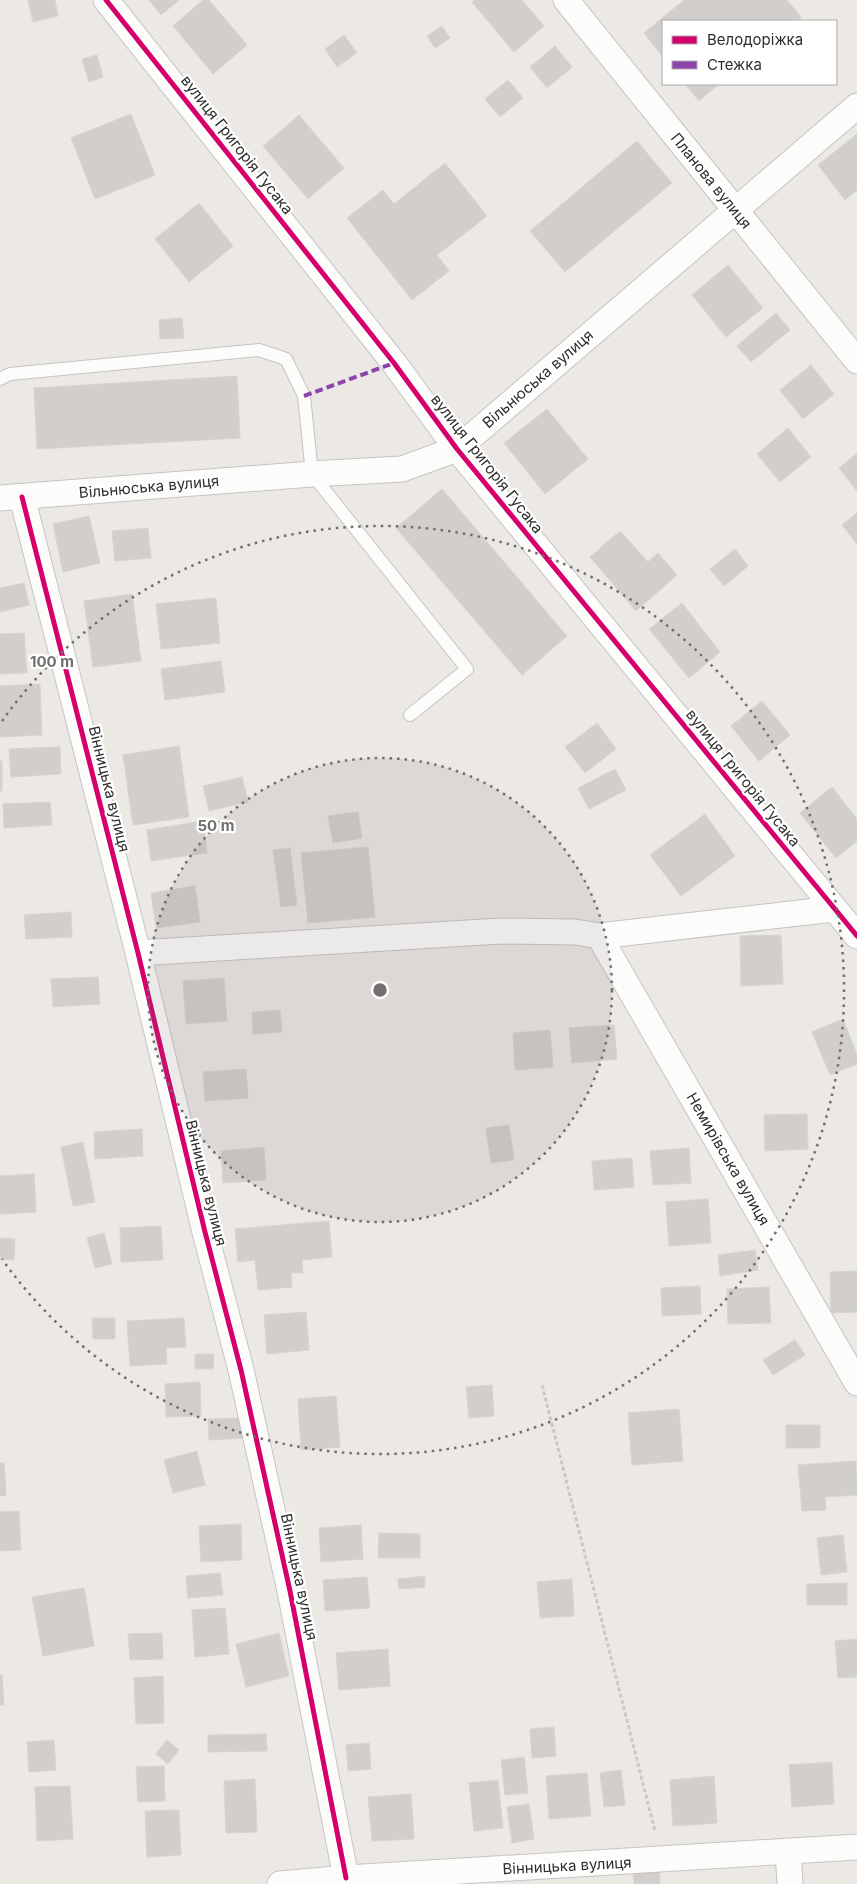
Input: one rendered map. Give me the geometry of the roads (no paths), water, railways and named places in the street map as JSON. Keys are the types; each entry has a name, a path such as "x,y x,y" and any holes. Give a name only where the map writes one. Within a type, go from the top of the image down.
{"street":[{"name":"вулиця Григорія Гусака","path":"106,0 394,363 457,449 857,936"},
{"name":"Планова вулиця","path":"566,0 857,361"},
{"name":"Вільнюська вулиця","path":"11,498 312,474 402,469 457,449 857,106"},
{"name":"Вінницька вулиця","path":"11,498 138,953 205,1232 241,1370 269,1491 346,1878"},
{"path":"138,953 500,931 575,932 599,936 834,909"},
{"name":"Немирівська вулиця","path":"599,936 857,1382"},
{"name":"Вінницька вулиця","path":"280,1884 346,1878 857,1847"},
{"path":"788,1852 790,1884"}],"lane":[{"path":"0,379 10,374 259,350 286,359 304,396 312,474 467,669 410,715"}]}
